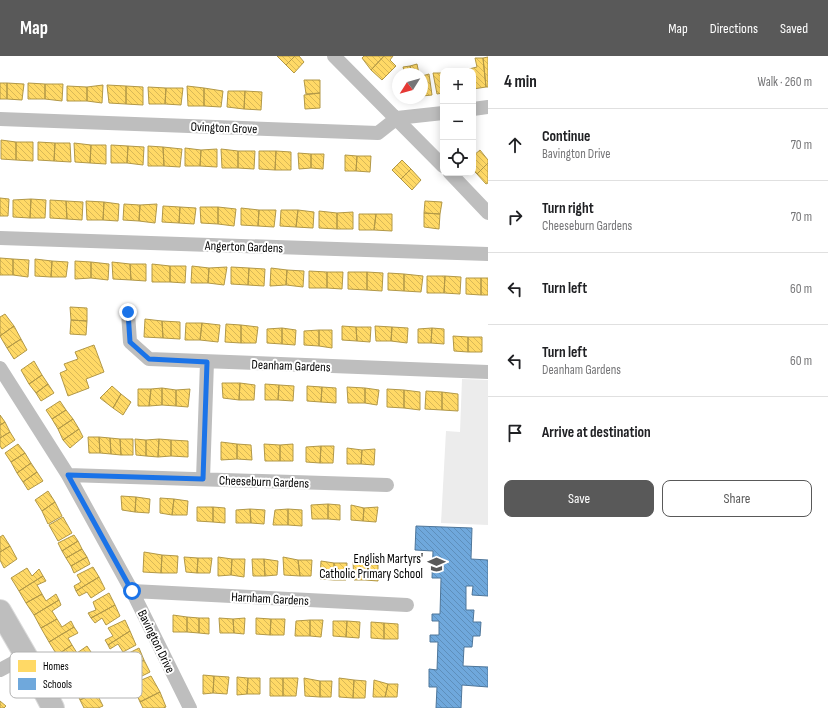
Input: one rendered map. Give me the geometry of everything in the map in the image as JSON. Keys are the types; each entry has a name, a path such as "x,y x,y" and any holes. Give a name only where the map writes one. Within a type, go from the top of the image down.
{"main road":[{"path":"0,611 24,652"},
{"path":"48,698 53,708"}],"street":[{"path":"334,56 440,163"},
{"path":"476,109 488,107"},
{"path":"396,118 440,114"},
{"name":"Ovington Grove","path":"0,118 378,133 396,118"},
{"path":"453,176 488,213"},
{"name":"Angerton Gardens","path":"0,238 488,254"},
{"name":"Deanham Gardens","path":"128,312 130,342 149,359 488,372"},
{"path":"203,479 207,362"},
{"name":"Bavington Drive","path":"0,368 68,475 132,591 190,708"},
{"name":"Cheeseburn Gardens","path":"68,475 387,485"},
{"name":"Harnham Gardens","path":"132,591 407,605"},
{"path":"0,670 10,665"}],"shaded area":[{"path":"462,379 488,380 488,525 441,523 446,431 460,432"}],"building: Homes":[{"path":"277,56 295,56 286,65"},
{"path":"295,56 299,56 304,62 294,73 286,65"},
{"path":"364,56 384,56 371,70 362,58"},
{"path":"384,56 393,56 390,60 396,66 392,68 392,70 382,80 371,70"},
{"path":"488,57 488,87 486,87 483,58"},
{"path":"475,58 483,58 486,87 476,89 476,68 473,68 477,67"},
{"path":"417,64 418,68 410,68 410,66"},
{"path":"410,66 410,68 403,68"},
{"path":"433,73 440,73 440,94 437,94"},
{"path":"428,74 432,95 428,95"},
{"path":"304,80 320,80 320,93 306,94"},
{"path":"0,83 7,83 7,99 0,99"},
{"path":"7,83 24,84 22,100 7,99"},
{"path":"28,83 45,84 45,99 28,99"},
{"path":"45,84 63,84 62,101 45,99"},
{"path":"103,85 102,103 87,101 87,87"},
{"path":"107,85 126,86 126,104 109,103"},
{"path":"67,86 87,87 87,101 67,101"},
{"path":"126,86 143,87 143,105 126,104"},
{"path":"187,86 204,88 204,106 188,106"},
{"path":"148,87 166,88 165,104 149,104"},
{"path":"166,88 183,88 181,105 165,104"},
{"path":"204,88 223,91 221,107 204,106"},
{"path":"228,91 245,91 244,109 227,107"},
{"path":"245,91 262,92 261,110 244,109"},
{"path":"320,93 320,108 305,109 304,95"},
{"path":"1,140 16,142 16,160 1,159"},
{"path":"16,142 33,142 33,161 16,160"},
{"path":"38,142 55,143 54,161 38,160"},
{"path":"55,143 70,143 71,162 54,161"},
{"path":"74,143 91,145 90,163 75,162"},
{"path":"91,145 106,145 106,164 90,163"},
{"path":"111,145 128,146 127,163 111,163"},
{"path":"128,146 144,147 143,165 127,163"},
{"path":"148,146 163,147 164,166 148,166"},
{"path":"163,147 182,149 180,167 164,166"},
{"path":"185,148 201,150 200,166 185,166"},
{"path":"217,149 217,167 200,166 201,150"},
{"path":"221,149 238,151 238,168 222,168"},
{"path":"480,150 488,160 488,163 477,174 476,173 476,153"},
{"path":"238,151 255,151 254,169 238,168"},
{"path":"259,151 276,151 275,170 259,169"},
{"path":"276,151 291,152 291,170 275,170"},
{"path":"298,153 311,154 311,168 299,169"},
{"path":"311,154 324,154 323,169 311,168"},
{"path":"345,155 357,156 356,171 345,171"},
{"path":"357,156 371,156 370,172 356,171"},
{"path":"402,160 411,169 401,179 392,170"},
{"path":"488,163 488,183 486,184 477,174"},
{"path":"411,169 421,180 412,190 401,179"},
{"path":"0,198 9,199 8,216 0,216"},
{"path":"31,199 30,218 13,217 13,200"},
{"path":"31,199 46,200 45,218 30,218"},
{"path":"50,200 66,201 67,219 50,218"},
{"path":"66,201 83,202 82,220 67,219"},
{"path":"86,201 104,202 103,220 87,220"},
{"path":"425,201 442,202 440,214 424,213"},
{"path":"104,202 119,204 118,221 103,220"},
{"path":"124,204 140,205 139,221 123,220"},
{"path":"157,204 155,223 139,221 140,205"},
{"path":"163,206 180,207 179,223 162,222"},
{"path":"180,207 196,208 194,224 179,223"},
{"path":"200,207 218,207 218,224 201,223"},
{"path":"218,207 236,209 234,226 218,224"},
{"path":"241,208 259,210 258,226 241,225"},
{"path":"259,210 276,210 274,227 258,226"},
{"path":"281,210 298,210 296,227 280,226"},
{"path":"298,210 314,212 313,228 296,227"},
{"path":"319,211 337,213 337,229 319,228"},
{"path":"353,212 353,229 337,229 337,213"},
{"path":"424,213 440,214 439,229 424,227"},
{"path":"359,214 376,214 374,230 359,230"},
{"path":"376,214 392,214 392,231 374,230"},
{"path":"0,258 13,259 13,275 0,275"},
{"path":"13,259 29,260 28,277 13,275"},
{"path":"35,259 52,261 51,277 35,276"},
{"path":"52,261 68,262 66,277 51,277"},
{"path":"75,261 91,262 91,278 75,279"},
{"path":"91,262 109,264 108,280 91,278"},
{"path":"112,262 130,264 131,280 113,279"},
{"path":"130,264 146,264 146,281 131,280"},
{"path":"152,264 170,266 170,282 152,282"},
{"path":"170,266 186,266 185,283 170,282"},
{"path":"192,266 209,268 208,283 191,283"},
{"path":"227,267 224,285 208,283 209,268"},
{"path":"231,267 249,268 248,285 231,284"},
{"path":"249,268 265,269 264,286 248,285"},
{"path":"271,268 287,270 286,285 270,286"},
{"path":"287,270 304,271 303,287 286,285"},
{"path":"309,271 327,272 327,288 309,288"},
{"path":"327,272 343,272 342,289 327,288"},
{"path":"348,272 367,272 367,290 348,289"},
{"path":"367,272 383,273 382,291 367,290"},
{"path":"388,273 404,274 404,291 388,290"},
{"path":"404,274 423,276 421,292 404,291"},
{"path":"427,276 445,276 444,293 427,293"},
{"path":"445,276 461,277 460,294 444,293"},
{"path":"466,278 481,278 481,295 466,294"},
{"path":"481,278 488,278 488,295 481,295"},
{"path":"70,307 87,308 87,321 71,320"},
{"path":"5,314 14,326 0,336 0,317"},
{"path":"145,319 162,321 163,338 144,337"},
{"path":"71,320 87,321 86,335 70,334"},
{"path":"162,321 180,322 180,339 163,338"},
{"path":"186,323 202,323 200,340 185,340"},
{"path":"202,323 220,325 218,342 200,340"},
{"path":"226,324 241,325 241,343 225,342"},
{"path":"241,325 258,327 256,343 241,343"},
{"path":"14,326 21,339 7,348 0,336"},
{"path":"342,326 356,327 357,341 342,340"},
{"path":"375,326 392,327 391,341 376,341"},
{"path":"356,327 371,327 370,342 357,341"},
{"path":"392,327 408,328 407,343 391,341"},
{"path":"282,328 282,344 267,343 267,329"},
{"path":"282,328 296,330 295,345 282,344"},
{"path":"432,328 431,343 418,343 418,329"},
{"path":"432,328 444,329 444,344 431,343"},
{"path":"319,330 319,346 304,345 304,331"},
{"path":"319,330 332,330 332,348 319,346"},
{"path":"453,336 468,337 468,352 454,351"},
{"path":"468,337 482,337 482,352 468,352"},
{"path":"21,339 27,350 14,359 7,348"},
{"path":"94,345 104,372 86,379 89,388 68,396 60,373 67,370 64,364 78,359 75,352"},
{"path":"34,361 42,375 29,384 21,370"},
{"path":"42,375 48,384 36,393 29,384"},
{"path":"222,383 240,383 239,400 223,398"},
{"path":"240,383 255,385 254,400 239,400"},
{"path":"48,384 54,393 41,401 36,393"},
{"path":"265,384 279,385 278,400 265,400"},
{"path":"279,385 294,386 293,401 278,400"},
{"path":"112,386 121,394 113,408 100,398"},
{"path":"307,386 322,387 321,402 307,401"},
{"path":"322,387 336,388 336,403 321,402"},
{"path":"347,387 365,388 365,403 348,403"},
{"path":"162,388 162,405 149,406 151,389"},
{"path":"162,388 176,390 176,406 162,405"},
{"path":"365,388 379,390 377,405 365,403"},
{"path":"138,389 151,389 149,406 138,406"},
{"path":"190,389 188,407 176,406 176,390"},
{"path":"387,389 404,390 404,408 387,407"},
{"path":"404,390 420,392 420,410 404,408"},
{"path":"426,391 442,392 442,410 425,409"},
{"path":"442,392 458,394 458,411 442,410"},
{"path":"121,394 131,402 123,415 113,408"},
{"path":"60,401 66,410 52,419 46,410"},
{"path":"66,410 73,419 58,429 52,419"},
{"path":"0,415 5,422 0,425"},
{"path":"73,419 79,429 63,440 58,429"},
{"path":"5,422 10,432 0,438 0,425"},
{"path":"79,429 83,437 70,448 63,440"},
{"path":"10,432 15,440 2,449 0,446 0,438"},
{"path":"88,437 99,437 100,453 89,453"},
{"path":"99,437 110,438 111,454 100,453"},
{"path":"110,438 120,439 121,455 111,454"},
{"path":"120,439 133,439 133,455 121,455"},
{"path":"135,439 146,440 146,456 136,455"},
{"path":"159,439 171,440 171,456 158,457"},
{"path":"159,439 158,457 146,456 146,440"},
{"path":"171,440 188,441 188,457 171,456"},
{"path":"221,442 237,444 237,459 221,460"},
{"path":"18,444 25,453 11,462 5,453"},
{"path":"237,444 251,445 252,460 237,459"},
{"path":"264,444 280,445 280,461 265,461"},
{"path":"293,444 293,461 280,461 280,445"},
{"path":"321,446 334,446 333,463 320,463"},
{"path":"321,446 320,463 306,462 306,447"},
{"path":"347,448 362,450 361,464 347,464"},
{"path":"375,449 374,465 361,464 362,450"},
{"path":"25,453 31,463 17,473 11,462"},
{"path":"31,463 37,472 23,482 17,473"},
{"path":"37,472 43,481 28,490 23,482"},
{"path":"48,491 55,502 42,511 35,500"},
{"path":"121,496 136,497 135,512 122,510"},
{"path":"136,497 150,499 149,513 135,512"},
{"path":"160,498 174,499 172,515 160,513"},
{"path":"174,499 188,501 187,515 172,515"},
{"path":"55,502 62,516 48,524 42,511"},
{"path":"328,504 328,519 312,519 311,505"},
{"path":"328,504 340,505 340,520 328,519"},
{"path":"351,505 364,508 363,521 351,520"},
{"path":"197,507 213,507 213,522 197,521"},
{"path":"213,507 225,508 225,523 213,522"},
{"path":"378,507 376,522 363,521 364,508"},
{"path":"250,509 251,523 236,523 236,510"},
{"path":"250,509 265,510 264,524 251,523"},
{"path":"288,509 288,525 273,525 275,510"},
{"path":"288,509 302,510 302,526 288,525"},
{"path":"63,517 72,533 58,541 49,525"},
{"path":"3,535 10,546 0,552 0,537"},
{"path":"74,535 78,541 62,551 58,543"},
{"path":"78,541 82,549 66,558 62,551"},
{"path":"10,546 17,559 4,568 0,560 0,552"},
{"path":"82,549 87,557 71,566 66,558"},
{"path":"144,552 162,555 161,573 143,572"},
{"path":"162,555 178,556 177,573 161,573"},
{"path":"87,557 90,564 74,573 71,566"},
{"path":"184,557 198,558 197,573 186,572"},
{"path":"218,557 232,559 231,575 218,576"},
{"path":"283,557 298,560 300,576 284,575"},
{"path":"198,558 212,558 210,573 197,573"},
{"path":"232,559 245,559 244,577 231,575"},
{"path":"252,559 264,559 265,576 253,576"},
{"path":"264,559 278,561 277,575 265,576"},
{"path":"298,560 312,560 311,576 300,576"},
{"path":"321,561 334,563 334,580 320,579"},
{"path":"353,562 366,564 365,580 354,580"},
{"path":"334,563 347,563 346,580 334,580"},
{"path":"366,564 378,565 378,581 365,580"},
{"path":"93,567 99,577 76,591 74,586 81,582 77,575"},
{"path":"27,568 32,576 39,569 43,576 19,591 11,578"},
{"path":"43,576 46,581 37,585 42,594 26,603 19,591"},
{"path":"99,577 105,589 91,598 87,592 79,596 76,591"},
{"path":"109,593 115,605 91,618 88,613 96,610 93,602"},
{"path":"42,594 46,601 56,594 59,600 34,615 26,603"},
{"path":"59,600 61,605 52,611 57,619 41,628 34,615"},
{"path":"115,605 120,616 106,625 102,618 95,623 91,618"},
{"path":"173,615 187,617 187,632 173,632"},
{"path":"187,617 199,618 199,633 187,632"},
{"path":"199,618 209,618 209,634 199,633"},
{"path":"219,618 233,619 234,633 220,633"},
{"path":"245,618 244,634 234,633 233,619"},
{"path":"256,618 271,619 270,635 256,634"},
{"path":"57,619 62,627 71,621 74,627 49,642 41,628"},
{"path":"271,619 285,619 284,635 270,635"},
{"path":"125,620 130,631 108,645 105,640 113,636 108,628"},
{"path":"310,620 323,620 321,637 310,636"},
{"path":"310,620 310,636 295,636 296,621"},
{"path":"333,621 347,621 346,637 333,636"},
{"path":"347,621 360,622 359,638 346,637"},
{"path":"371,622 384,623 384,639 371,638"},
{"path":"384,623 398,624 398,639 384,639"},
{"path":"74,627 78,633 68,638 72,645 62,652 55,652 49,642"},
{"path":"130,631 136,645 123,652 118,644 110,649 108,645"},
{"path":"72,645 76,652 62,652"},
{"path":"87,646 91,652 78,652"},
{"path":"139,648 141,652 131,652"},
{"path":"144,660 150,672 142,676 142,661"},
{"path":"203,675 214,676 213,693 203,694"},
{"path":"151,676 160,692 140,702 138,698 142,698 142,680"},
{"path":"214,676 229,677 227,694 213,693"},
{"path":"237,677 248,678 247,694 237,695"},
{"path":"248,678 260,678 260,694 247,694"},
{"path":"270,678 283,678 283,696 270,696"},
{"path":"283,678 298,678 296,696 283,696"},
{"path":"304,678 320,681 320,697 305,696"},
{"path":"339,678 354,680 353,698 339,697"},
{"path":"354,680 366,681 365,698 353,698"},
{"path":"374,680 388,684 385,697 373,697"},
{"path":"320,681 332,681 331,697 320,697"},
{"path":"388,684 398,684 397,697 385,697"},
{"path":"160,692 166,707 143,708 140,702"},
{"path":"84,698 99,698 103,706 98,708 84,708 80,700"},
{"path":"0,701 6,706 4,708 0,708"}],"building: Schools":[{"path":"416,526 472,528 471,559 488,560 488,596 472,595 473,586 466,586 466,610 474,610 473,622 481,622 480,636 473,636 472,647 464,647 463,666 488,667 488,687 462,685 461,708 436,708 437,687 429,687 429,669 437,670 438,642 430,642 430,635 439,635 439,621 432,621 432,614 440,614 441,578 432,578 433,551 415,550"}],"place":[{"name":"English Martyrs' Catholic Primary School","path":"436,565"}],"route":[{"path":"128,312 130,342 149,359 207,362 203,479 68,475 132,591"}]}
